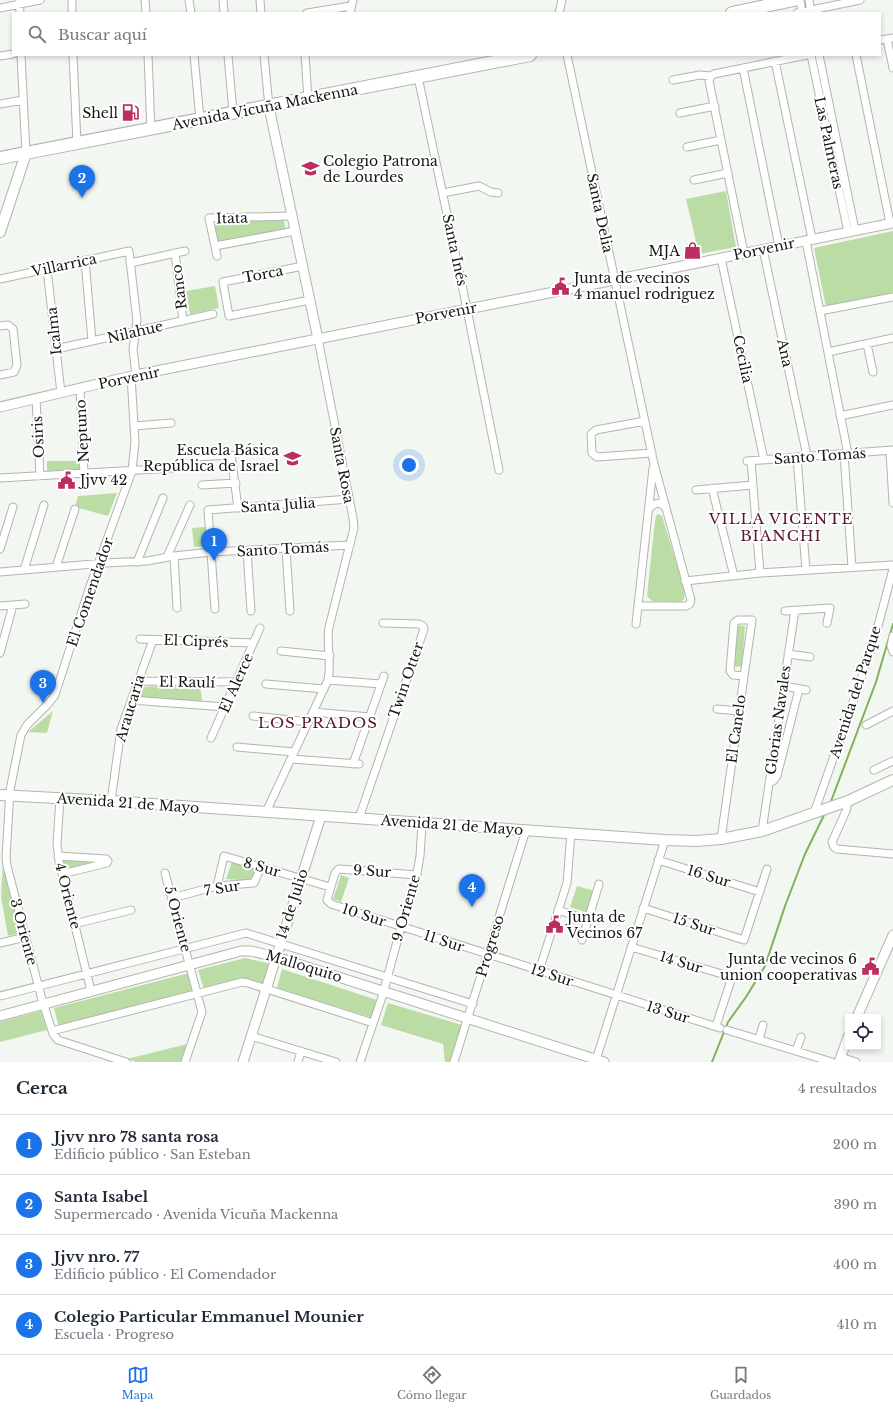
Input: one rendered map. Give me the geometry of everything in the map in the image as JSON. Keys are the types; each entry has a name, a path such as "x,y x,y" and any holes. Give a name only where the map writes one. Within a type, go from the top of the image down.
{"main road":[{"path":"737,12 794,0"},
{"name":"Avenida Vicuña Mackenna","path":"0,158 151,130 525,56"},
{"path":"0,232 26,153"},
{"name":"Avenida 21 de Mayo","path":"5,795 359,818 422,824 696,841 721,839 762,830 833,807 893,780"}],"street":[{"path":"0,8 19,2 40,0"},
{"path":"72,0 72,12"},
{"path":"145,0 146,12"},
{"path":"190,0 191,12"},
{"path":"223,0 224,12"},
{"path":"260,0 260,12"},
{"path":"559,12 562,0"},
{"path":"800,0 801,12"},
{"path":"809,0 811,12 860,0"},
{"path":"19,2 20,12"},
{"path":"313,12 351,6"},
{"path":"887,39 893,68"},
{"path":"0,56 12,54"},
{"path":"22,56 26,153"},
{"path":"74,56 77,144"},
{"path":"148,56 151,130"},
{"path":"194,56 200,120"},
{"path":"228,56 233,113"},
{"path":"264,56 269,107"},
{"path":"305,56 308,99"},
{"name":"Santa Delia","path":"567,56 654,464"},
{"path":"673,80 700,75 711,76 714,74 802,56"},
{"name":"Las Palmeras","path":"811,56 822,109 851,231"},
{"name":"Las Palmeras","path":"820,56 851,231"},
{"path":"856,56 892,223"},
{"path":"775,61 809,240 820,311 846,454 852,567"},
{"path":"743,68 779,246"},
{"path":"711,76 709,81 744,253"},
{"name":"Santa Inés","path":"418,78 467,309 498,470"},
{"path":"0,104 23,100"},
{"path":"680,114 714,106"},
{"name":"Santa Rosa","path":"266,812 328,680 330,656 328,643 329,627 350,545 354,523 296,231 269,107"},
{"path":"822,109 830,108"},
{"path":"687,147 721,140"},
{"path":"694,180 728,173"},
{"path":"443,193 479,186 491,192 498,193"},
{"name":"Itata","path":"217,256 209,218 292,216"},
{"name":"Porvenir","path":"0,407 134,376 892,223"},
{"path":"215,246 296,231"},
{"name":"Ana","path":"763,249 807,456"},
{"name":"Villarrica","path":"0,279 128,251"},
{"name":"El Comendador","path":"5,795 10,785 21,735 27,725 55,695 89,589 132,471 135,452 133,354 136,317 128,251"},
{"path":"130,263 184,251"},
{"name":"Ranco","path":"175,253 183,321"},
{"name":"Cecilia","path":"722,258 764,460"},
{"path":"85,260 92,341"},
{"name":"Torca","path":"303,266 223,282 229,316 310,300"},
{"name":"Icalma","path":"47,268 61,393"},
{"path":"820,311 893,297"},
{"name":"Nilahue","path":"56,349 213,314"},
{"path":"0,326 8,325 13,329 17,365 14,372 0,376"},
{"path":"828,352 893,338"},
{"path":"867,344 873,372"},
{"name":"Neptuno","path":"80,388 84,474"},
{"name":"Osiris","path":"36,399 40,476"},
{"path":"840,416 893,405"},
{"path":"645,421 596,430 591,434 592,454 597,457 652,453"},
{"path":"134,426 170,423"},
{"path":"891,450 893,503"},
{"name":"Santo Tomás","path":"753,485 749,461 891,450"},
{"path":"195,457 231,455 236,483 238,508"},
{"path":"797,457 806,570"},
{"path":"638,606 686,606 690,604 691,600 654,464"},
{"path":"636,624 654,464"},
{"path":"0,478 173,468"},
{"path":"202,485 236,483"},
{"path":"696,490 753,485 760,573"},
{"path":"712,488 734,576"},
{"path":"137,562 163,498"},
{"name":"Santa Julia","path":"211,552 208,510 349,499"},
{"path":"649,508 660,503 666,507"},
{"path":"24,570 44,505"},
{"path":"177,608 171,556 190,505"},
{"path":"0,549 13,507"},
{"path":"56,567 75,509"},
{"name":"Santo Tomás","path":"0,572 137,562 156,560 171,556 211,552 350,545"},
{"path":"286,549 290,611"},
{"path":"248,551 251,611"},
{"path":"211,552 215,609"},
{"path":"686,581 760,573 893,565"},
{"name":"Avenida del Parque","path":"818,812 874,641 893,569"},
{"path":"0,606 25,604"},
{"path":"0,653 13,605"},
{"path":"785,610 830,608 827,623"},
{"name":"Glorias Navales","path":"762,830 795,610"},
{"name":"El Canelo","path":"721,839 752,620 738,620 734,623 730,671 733,675 744,676"},
{"name":"Twin Otter","path":"359,818 424,629 423,626 419,624 383,623"},
{"path":"0,624 8,624"},
{"name":"El Alerce","path":"211,738 260,628"},
{"path":"892,649 893,636"},
{"name":"El Ciprés","path":"140,639 253,643"},
{"name":"Araucaria","path":"111,801 121,729 153,640"},
{"path":"281,651 330,656"},
{"path":"788,654 810,657"},
{"path":"237,747 356,764 384,676"},
{"path":"328,680 381,684"},
{"name":"El Raulí","path":"138,681 236,682"},
{"path":"266,684 324,689"},
{"path":"769,783 777,776 802,690 783,686"},
{"path":"131,700 225,707"},
{"path":"717,709 739,711"},
{"path":"866,725 893,711"},
{"path":"313,712 370,717"},
{"path":"253,716 308,722"},
{"path":"874,770 893,761"},
{"name":"3 Oriente","path":"5,795 6,862 38,986 52,1031 58,1040 126,1062"},
{"name":"4 Oriente","path":"60,798 57,844 58,856 91,991"},
{"path":"848,801 846,811 832,842 834,848 893,854"},
{"name":"14 de Julio","path":"242,1062 321,816"},
{"name":"9 Oriente","path":"360,1062 383,991 417,875 422,824"},
{"name":"Progreso","path":"454,1062 526,830"},
{"path":"538,971 567,879 571,833"},
{"path":"600,1061 616,996 665,840"},
{"path":"58,856 106,859 108,861 107,863 62,874"},
{"name":"8 Sur","path":"217,886 224,856 330,887"},
{"name":"16 Sur","path":"658,860 760,892"},
{"name":"7 Sur","path":"172,898 217,886 254,883 261,867"},
{"name":"9 Sur","path":"328,902 327,898 330,887 336,871 339,869 417,875"},
{"path":"760,892 767,869"},
{"name":"5 Oriente","path":"166,873 202,1012 185,1062"},
{"path":"582,940 599,884"},
{"name":"15 Sur","path":"643,908 744,940 760,892"},
{"name":"10 Sur","path":"328,902 401,927"},
{"path":"74,924 131,910"},
{"path":"558,910 588,920"},
{"name":"11 Sur","path":"401,927 488,955"},
{"path":"0,996 185,948 249,934 472,1004"},
{"path":"858,1014 893,935"},
{"path":"0,943 26,937"},
{"name":"14 Sur","path":"631,947 732,977 721,1028"},
{"name":"Malloquito","path":"0,1016 241,951 251,951 276,957 600,1061"},
{"name":"12 Sur","path":"488,955 616,996"},
{"path":"52,1031 242,982 373,1023"},
{"name":"13 Sur","path":"616,996 832,1062"},
{"path":"759,1039 763,1025"},
{"path":"251,1036 336,1062"},
{"path":"796,1051 801,1037"},
{"path":"845,1046 840,1060 856,1062"},
{"path":"298,1062 301,1052"}],"green space":[{"path":"726,191 736,247 699,254 686,199"},
{"path":"283,217 286,230 218,242 214,223"},
{"path":"893,231 893,295 826,307 814,248"},
{"path":"215,286 219,308 190,314 186,291"},
{"path":"47,461 80,461 80,470 47,471"},
{"path":"117,493 108,516 75,507 78,496"},
{"path":"658,514 662,516 685,592 684,599 681,602 652,601 647,596 655,521"},
{"path":"206,527 207,546 194,547 192,528"},
{"path":"734,625 745,626 742,667 731,666"},
{"path":"200,684 202,702 138,697 142,687"},
{"path":"53,711 47,733 28,732"},
{"path":"233,859 259,867 253,881 226,879"},
{"path":"63,860 103,861 65,871"},
{"path":"3,862 21,933 8,936 1,897"},
{"path":"341,875 349,878 341,902 333,899"},
{"path":"577,886 595,891 588,913 570,907"},
{"path":"245,958 272,964 266,984 246,979 204,989 198,970"},
{"path":"282,969 380,1001 373,1018 277,988"},
{"path":"189,973 194,991 59,1028 54,1008"},
{"path":"388,1003 462,1025 451,1062 445,1062 443,1044 381,1025"},
{"path":"41,1011 47,1030 0,1042 0,1022"},
{"path":"187,1044 181,1062 136,1062 127,1059"}],"waterway":[{"path":"830,804 876,682 893,624"},
{"path":"712,1062 728,1022 746,997 765,966 785,906 805,854 825,813"}],"place":[{"name":"Shell","path":"131,113"},
{"name":"Colegio Patrona de Lourdes","path":"310,169"},
{"name":"Santa Isabel","path":"82,198"},
{"name":"MJA","path":"693,251"},
{"name":"Junta de vecinos 4 manuel rodriguez","path":"561,286"},
{"name":"Escuela Básica República de Israel","path":"292,458"},
{"name":"Jjvv 42","path":"67,480"},
{"name":"Jjvv nro 78 santa rosa","path":"214,561"},
{"name":"Jjvv nro. 77","path":"43,703"},
{"name":"Colegio Particular Emmanuel Mounier","path":"472,907"},
{"name":"Junta de Vecinos 67","path":"554,925"},
{"name":"Junta de vecinos 6 union cooperativas","path":"870,967"}],"district":[{"name":"VILLA VICENTE BIANCHI","path":"781,528"},
{"name":"LOS PRADOS","path":"318,723"}]}
